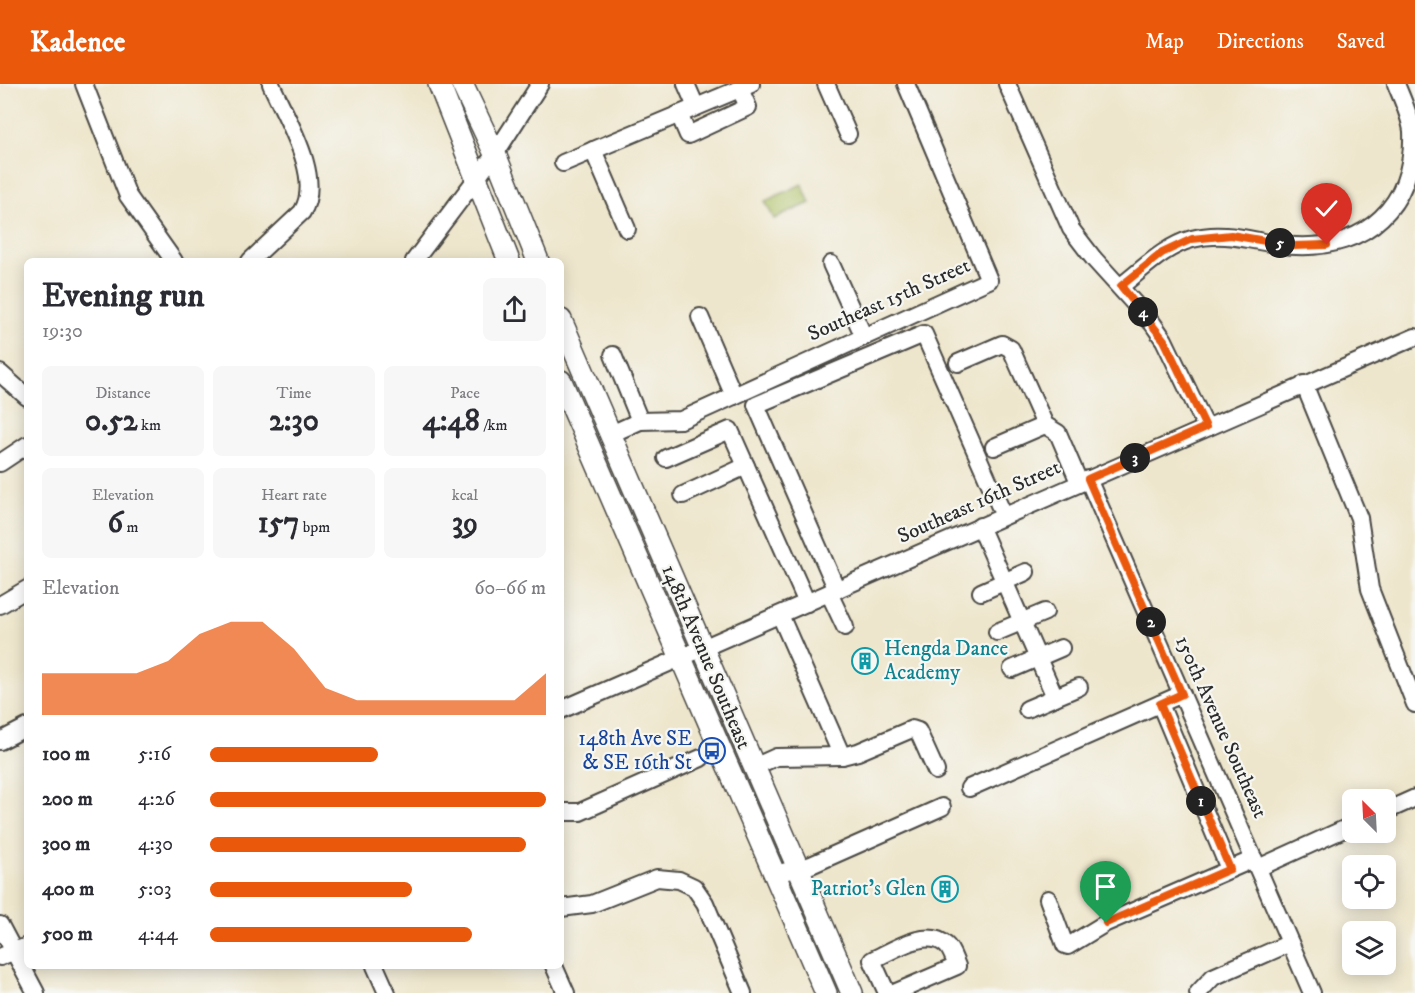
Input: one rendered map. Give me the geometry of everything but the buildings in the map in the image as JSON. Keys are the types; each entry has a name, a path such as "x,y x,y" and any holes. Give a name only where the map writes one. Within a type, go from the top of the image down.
{"main road":[{"path":"439,84 508,258"},
{"path":"462,84 495,154 536,258"},
{"path":"454,122 463,126 482,149 495,154"},
{"path":"475,180 503,211 523,258"},
{"name":"148th Avenue Southeast","path":"564,329 852,993"},
{"name":"148th Avenue Southeast","path":"564,388 826,993"}],"street":[{"path":"84,84 128,195 172,258"},
{"path":"253,258 302,212 308,203 310,191 309,174 271,84"},
{"path":"416,258 495,154 540,84"},
{"path":"686,84 696,107"},
{"path":"826,84 848,134"},
{"name":"Southeast 15th Street","path":"611,434 640,421 681,420 989,280 906,84"},
{"path":"1007,84 1071,229 1164,340 1206,427"},
{"path":"1121,286 1162,253 1192,239 1231,235 1294,246 1327,245 1350,238 1385,220 1410,189 1412,166 1412,130 1396,84"},
{"path":"563,163 745,86 748,107 688,135 679,114"},
{"path":"593,150 627,229"},
{"path":"831,264 864,337"},
{"path":"700,317 734,396"},
{"path":"845,627 833,591 756,405 924,334 1004,516"},
{"name":"Southeast 16th Street","path":"564,709 1415,337"},
{"name":"150th Avenue Southeast","path":"958,363 1002,344 1011,349 1046,425 1058,433 1084,481 1182,694 1312,993"},
{"path":"613,355 640,421"},
{"path":"0,373 24,394"},
{"path":"1304,384 1355,507 1373,597 1415,704"},
{"path":"994,447 1046,425"},
{"path":"666,458 730,430 807,603"},
{"path":"0,463 24,447"},
{"path":"683,495 746,466"},
{"path":"980,526 1055,697"},
{"path":"981,591 1026,572"},
{"path":"0,605 24,591"},
{"path":"997,632 1045,612"},
{"path":"780,615 842,756"},
{"path":"1012,669 1061,648"},
{"path":"1027,709 1078,687"},
{"path":"969,788 1182,694"},
{"path":"1160,704 1230,869"},
{"path":"0,741 24,729"},
{"path":"754,767 776,757 842,756 858,752 912,729 918,731 936,771"},
{"path":"564,812 580,812 701,758"},
{"path":"1396,807 1415,798"},
{"path":"775,874 798,868 942,807"},
{"path":"1048,899 1065,945 1068,946 1106,923 1230,869 1256,863 1342,829"},
{"path":"564,908 592,904 657,878 675,878 685,882 694,887 705,903 743,993"},
{"path":"0,926 36,993"},
{"path":"887,993 872,960 924,938 936,938 948,946 957,966 894,993"},
{"path":"1198,993 1213,977 1290,943"},
{"path":"376,969 387,993"},
{"path":"555,969 566,993"}],"green space":[{"path":"802,184 810,203 774,219 765,201"}],"place":[{"name":"Hengda Dance Academy","path":"865,661"},
{"name":"148th Ave SE & SE 16th St","path":"712,751"},
{"name":"Patriot's Glen","path":"945,889"}],"route":[{"path":"1106,923 1230,869 1160,704 1182,694 1088,479 1206,427 1164,340 1121,286 1162,253 1192,239 1231,235 1294,246 1327,245"}]}
